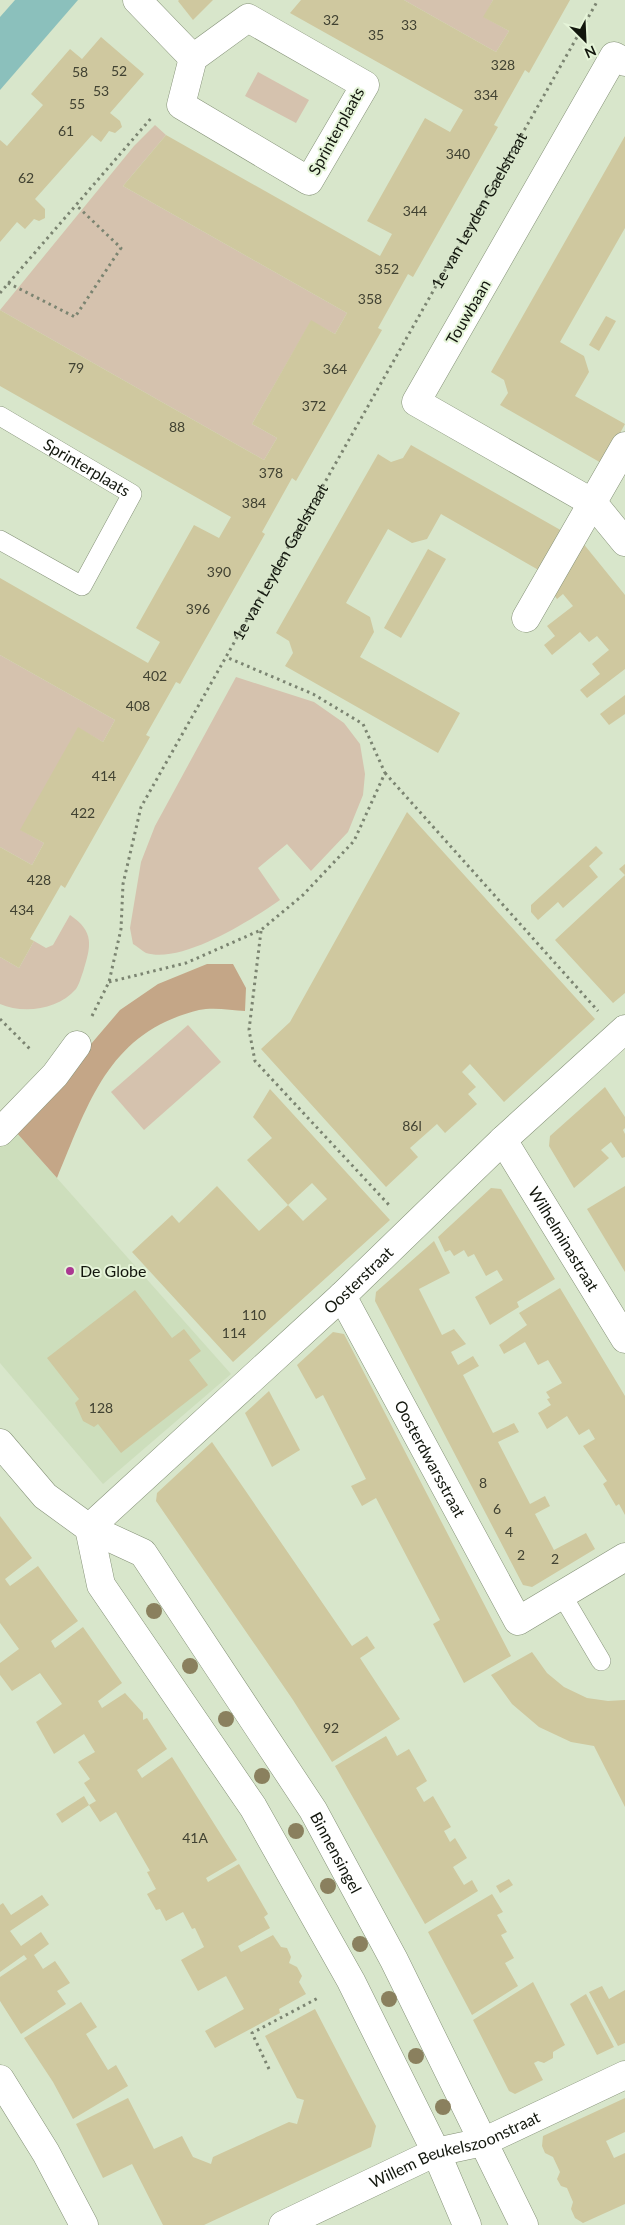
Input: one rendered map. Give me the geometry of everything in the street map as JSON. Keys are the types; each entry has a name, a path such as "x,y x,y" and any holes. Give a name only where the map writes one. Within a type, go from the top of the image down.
{"street":[{"path":"137,0 193,58 181,105"},
{"name":"Sprinterplaats","path":"181,105 309,181 365,85 248,18 193,58"},
{"name":"Touwbaan","path":"593,503 416,402 614,56 625,62"},
{"path":"526,618 625,446"},
{"path":"593,503 625,542"},
{"name":"Oosterstraat","path":"89,1528 342,1296 503,1140 622,1032"},
{"path":"0,1132 55,1075 77,1045"},
{"name":"Wilhelminastraat","path":"503,1140 625,1339"},
{"name":"Oosterdwarsstraat","path":"342,1296 518,1621 562,1595"},
{"name":"Binnensingel","path":"0,1443 45,1496 89,1528 143,1553 313,1810 394,1960 524,2225"},
{"path":"89,1528 101,1585 253,1807 351,1981 436,2152 467,2225"},
{"path":"562,1595 625,1557"},
{"name":"Willem Beukelszoonstraat","path":"283,2225 436,2152 483,2142 625,2075"},
{"path":"0,2079 46,2152 84,2225"}],"lane":[{"name":"Sprinterplaats","path":"0,416 132,494 82,586 0,540"},
{"path":"562,1595 601,1661"}],"path":[{"name":"1e van Leyden Gaelstraat","path":"77,1045 109,982 121,929 123,884 141,807 598,0"},
{"path":"0,293 149,118 181,105"},
{"path":"8,283 75,316 121,248 76,205"},
{"path":"226,658 313,694 363,724 385,773 622,1032"},
{"path":"109,982 186,963 261,930 303,895 354,841 385,773"},
{"path":"261,930 249,1030 255,1061 411,1229"},
{"path":"0,1020 55,1075"},
{"path":"269,2069 252,2033 320,1997"}],"shaded area":[{"path":"404,0 493,0 484,17 509,31 496,52"},
{"path":"258,72 309,100 296,123 245,96"},
{"path":"155,125 166,135 123,186 347,313 335,334 311,321 252,424 277,438 264,460 0,310 134,146"},
{"path":"0,655 115,720 103,742 78,728 21,830 44,843 32,865 0,847"},
{"path":"236,677 314,702 344,723 360,744 365,774 363,795 348,832 311,871 287,844 258,868 280,900 235,928 197,946 161,955 146,953 133,944 130,928 141,862 155,826"},
{"path":"70,915 84,927 89,940 86,963 76,989 60,1002 40,1008 19,1009 0,1004 0,957 19,968 34,941 46,948 53,945"},
{"path":"207,964 233,964 246,988 245,1011 199,1010 168,1020 143,1035 123,1053 106,1074 92,1097 57,1178 16,1132 120,1010 158,984"},
{"path":"188,1025 221,1062 144,1130 111,1092"},
{"name":"De Globe","path":"16,1132 231,1374 103,1484 0,1363 0,1148"}],"water":[{"path":"15,0 78,0 0,90 0,17"}],"building":[{"path":"179,0 213,0 193,20 178,1"},
{"path":"301,0 404,0 496,52 509,31 483,17 493,0 570,0 529,73 525,70 494,125 498,127 413,277 408,274 378,328 382,330 296,481 292,478 262,532 265,534 180,684 176,682 146,735 150,737 65,888 61,885 30,939 34,941 19,968 0,957 0,847 32,865 44,843 20,830 78,727 103,742 115,720 0,655 0,578 148,663 160,642 136,628 194,525 219,538 231,517 0,386 0,310 264,460 277,438 252,424 311,320 335,334 347,313 123,186 166,135 380,256 392,234 367,221 425,118 450,132 463,110 290,13"},
{"path":"101,37 144,74 110,113 120,121 122,127 115,133 109,131 101,142 92,135 35,199 45,209 45,218 39,221 34,219 25,229 17,222 0,242 0,140 7,146 43,105 31,94 70,49 82,59"},
{"path":"625,136 625,228 560,342 584,356 589,372 575,396 625,424 603,464 500,405 508,393 504,380 491,372"},
{"path":"606,316 616,321 599,351 589,345"},
{"path":"411,445 564,532 542,572 441,514 427,539 412,543 388,529 346,603 370,617 374,632 360,657 460,713 438,753 285,666 293,653 289,641 276,633 378,454 391,462 403,458"},
{"path":"582,542 625,595 625,669 587,698 580,690 600,674 592,664 609,650 597,636 589,642 580,632 552,655 544,645 555,636 547,626 573,606 563,594 557,599 552,592"},
{"path":"428,549 446,559 401,638 384,628"},
{"path":"625,695 625,714 609,725 600,714"},
{"path":"407,812 595,1019 504,1102 470,1064 462,1072 476,1087 468,1094 477,1104 445,1133 437,1124 410,1148 418,1157 386,1187 261,1049 290,1022"},
{"path":"596,846 603,853 589,866 598,877 563,908 558,902 538,920 531,912 531,905"},
{"path":"625,864 625,875 619,869"},
{"path":"625,875 625,993 613,1003 555,940"},
{"path":"605,1087 625,1117 625,1128 623,1130 625,1134 625,1157 622,1158 611,1142 601,1150 609,1158 574,1188 549,1146 550,1136"},
{"path":"270,1089 390,1220 233,1362 132,1252 172,1215 179,1223 217,1186 259,1231 288,1205 247,1160 272,1138 253,1117","holes":["312,1183 327,1199 303,1221 288,1205"]},
{"path":"625,1186 625,1272 587,1209"},
{"path":"491,1188 501,1189 555,1279 517,1302 519,1307 490,1325 475,1297 503,1280 497,1270 486,1276 474,1254 468,1257 464,1250 454,1256 450,1250 445,1252 438,1237"},
{"path":"434,1241 450,1273 419,1289 442,1335 454,1329 466,1344 451,1352 458,1365 473,1356 479,1366 463,1375 493,1433 514,1423 519,1432 498,1442 530,1504 545,1496 550,1506 535,1514 554,1550 586,1533 595,1549 532,1587 523,1585 375,1301 376,1292"},
{"path":"560,1288 625,1396 625,1515 619,1504 616,1506 603,1484 607,1481 583,1446 595,1439 589,1429 579,1435 567,1416 547,1429 538,1413 551,1405 547,1399 550,1398 546,1392 562,1383 548,1360 538,1365 525,1342 504,1354 499,1345 527,1325 519,1313"},
{"path":"135,1290 172,1338 184,1329 201,1351 189,1360 208,1385 121,1453 98,1424 94,1427 83,1421 75,1403 79,1399 47,1358"},
{"path":"333,1332 344,1334 511,1656 464,1683 433,1624 440,1620 376,1498 362,1506 351,1486 366,1479 323,1395 316,1399 297,1365"},
{"path":"269,1391 300,1450 272,1467 245,1413"},
{"path":"212,1442 352,1646 367,1636 375,1648 360,1658 400,1719 332,1762 293,1700 156,1501 157,1493"},
{"path":"0,1516 32,1558 5,1579 7,1582 10,1586 38,1566 78,1621 51,1641 55,1648 83,1627 122,1683 98,1701 102,1708 125,1693 143,1713 143,1720 147,1718 167,1749 137,1770 142,1778 172,1757 237,1860 206,1878 208,1882 239,1864 268,1914 264,1917 270,1928 238,1946 241,1952 273,1935 281,1947 287,1948 291,1957 289,1963 297,1967 302,1976 299,1982 306,1994 279,2009 280,2013 215,2048 205,2031 244,2009 226,1976 198,1991 181,1960 204,1947 195,1928 192,1929 183,1912 166,1921 160,1909 156,1910 147,1894 156,1889 147,1872 150,1871 116,1812 100,1822 89,1805 96,1801 84,1783 90,1779 78,1762 95,1752 84,1734 54,1754 36,1722 62,1704 40,1673 12,1691 0,1675 0,1663 19,1649 0,1623"},
{"path":"532,1652 547,1673 564,1687 587,1698 608,1701 625,1700 625,1807 594,1746 571,1742 539,1727 512,1704 491,1675"},
{"path":"386,1736 397,1756 409,1749 427,1781 416,1788 424,1802 433,1796 451,1827 444,1831 450,1842 455,1838 467,1858 453,1867 464,1885 472,1880 478,1891 425,1924 335,1766"},
{"path":"84,1796 89,1805 62,1823 56,1814"},
{"path":"509,1879 513,1885 500,1893 496,1886"},
{"path":"492,1894 503,1912 497,1915 507,1932 501,1935 514,1958 505,1963 518,1986 472,2015 428,1932"},
{"path":"42,1895 49,1905 10,1931 21,1946 41,1932 49,1944 34,1955 43,1969 55,1961 70,1983 57,1991 66,2004 21,2034 0,2001 0,1977 27,1959 24,1955 0,1972 0,1905 3,1903 11,1915"},
{"path":"533,1982 565,2045 553,2052 553,2058 544,2063 538,2061 534,2063 543,2080 515,2094 509,2091 473,2020"},
{"path":"602,1986 609,1999 625,1990 625,2043 618,2046 589,1992"},
{"path":"586,1994 614,2047 597,2055 570,2004"},
{"path":"81,2002 97,2027 86,2034 108,2070 116,2065 128,2086 73,2119 53,2082 24,2038"},
{"path":"315,2009 376,2126 371,2147 204,2225 163,2225 132,2164 103,2178 76,2124 128,2098 154,2149 182,2136 193,2157 211,2164 213,2157 289,2122 297,2124 304,2100 297,2098 265,2036"},
{"path":"625,2098 625,2132 606,2141 614,2158 625,2153 625,2204 583,2223 575,2218 571,2209 573,2202 567,2188 561,2186 557,2179 560,2172 553,2157 545,2153 542,2146 543,2136"}],"place":[{"name":"De Globe","path":"70,1271"}]}
